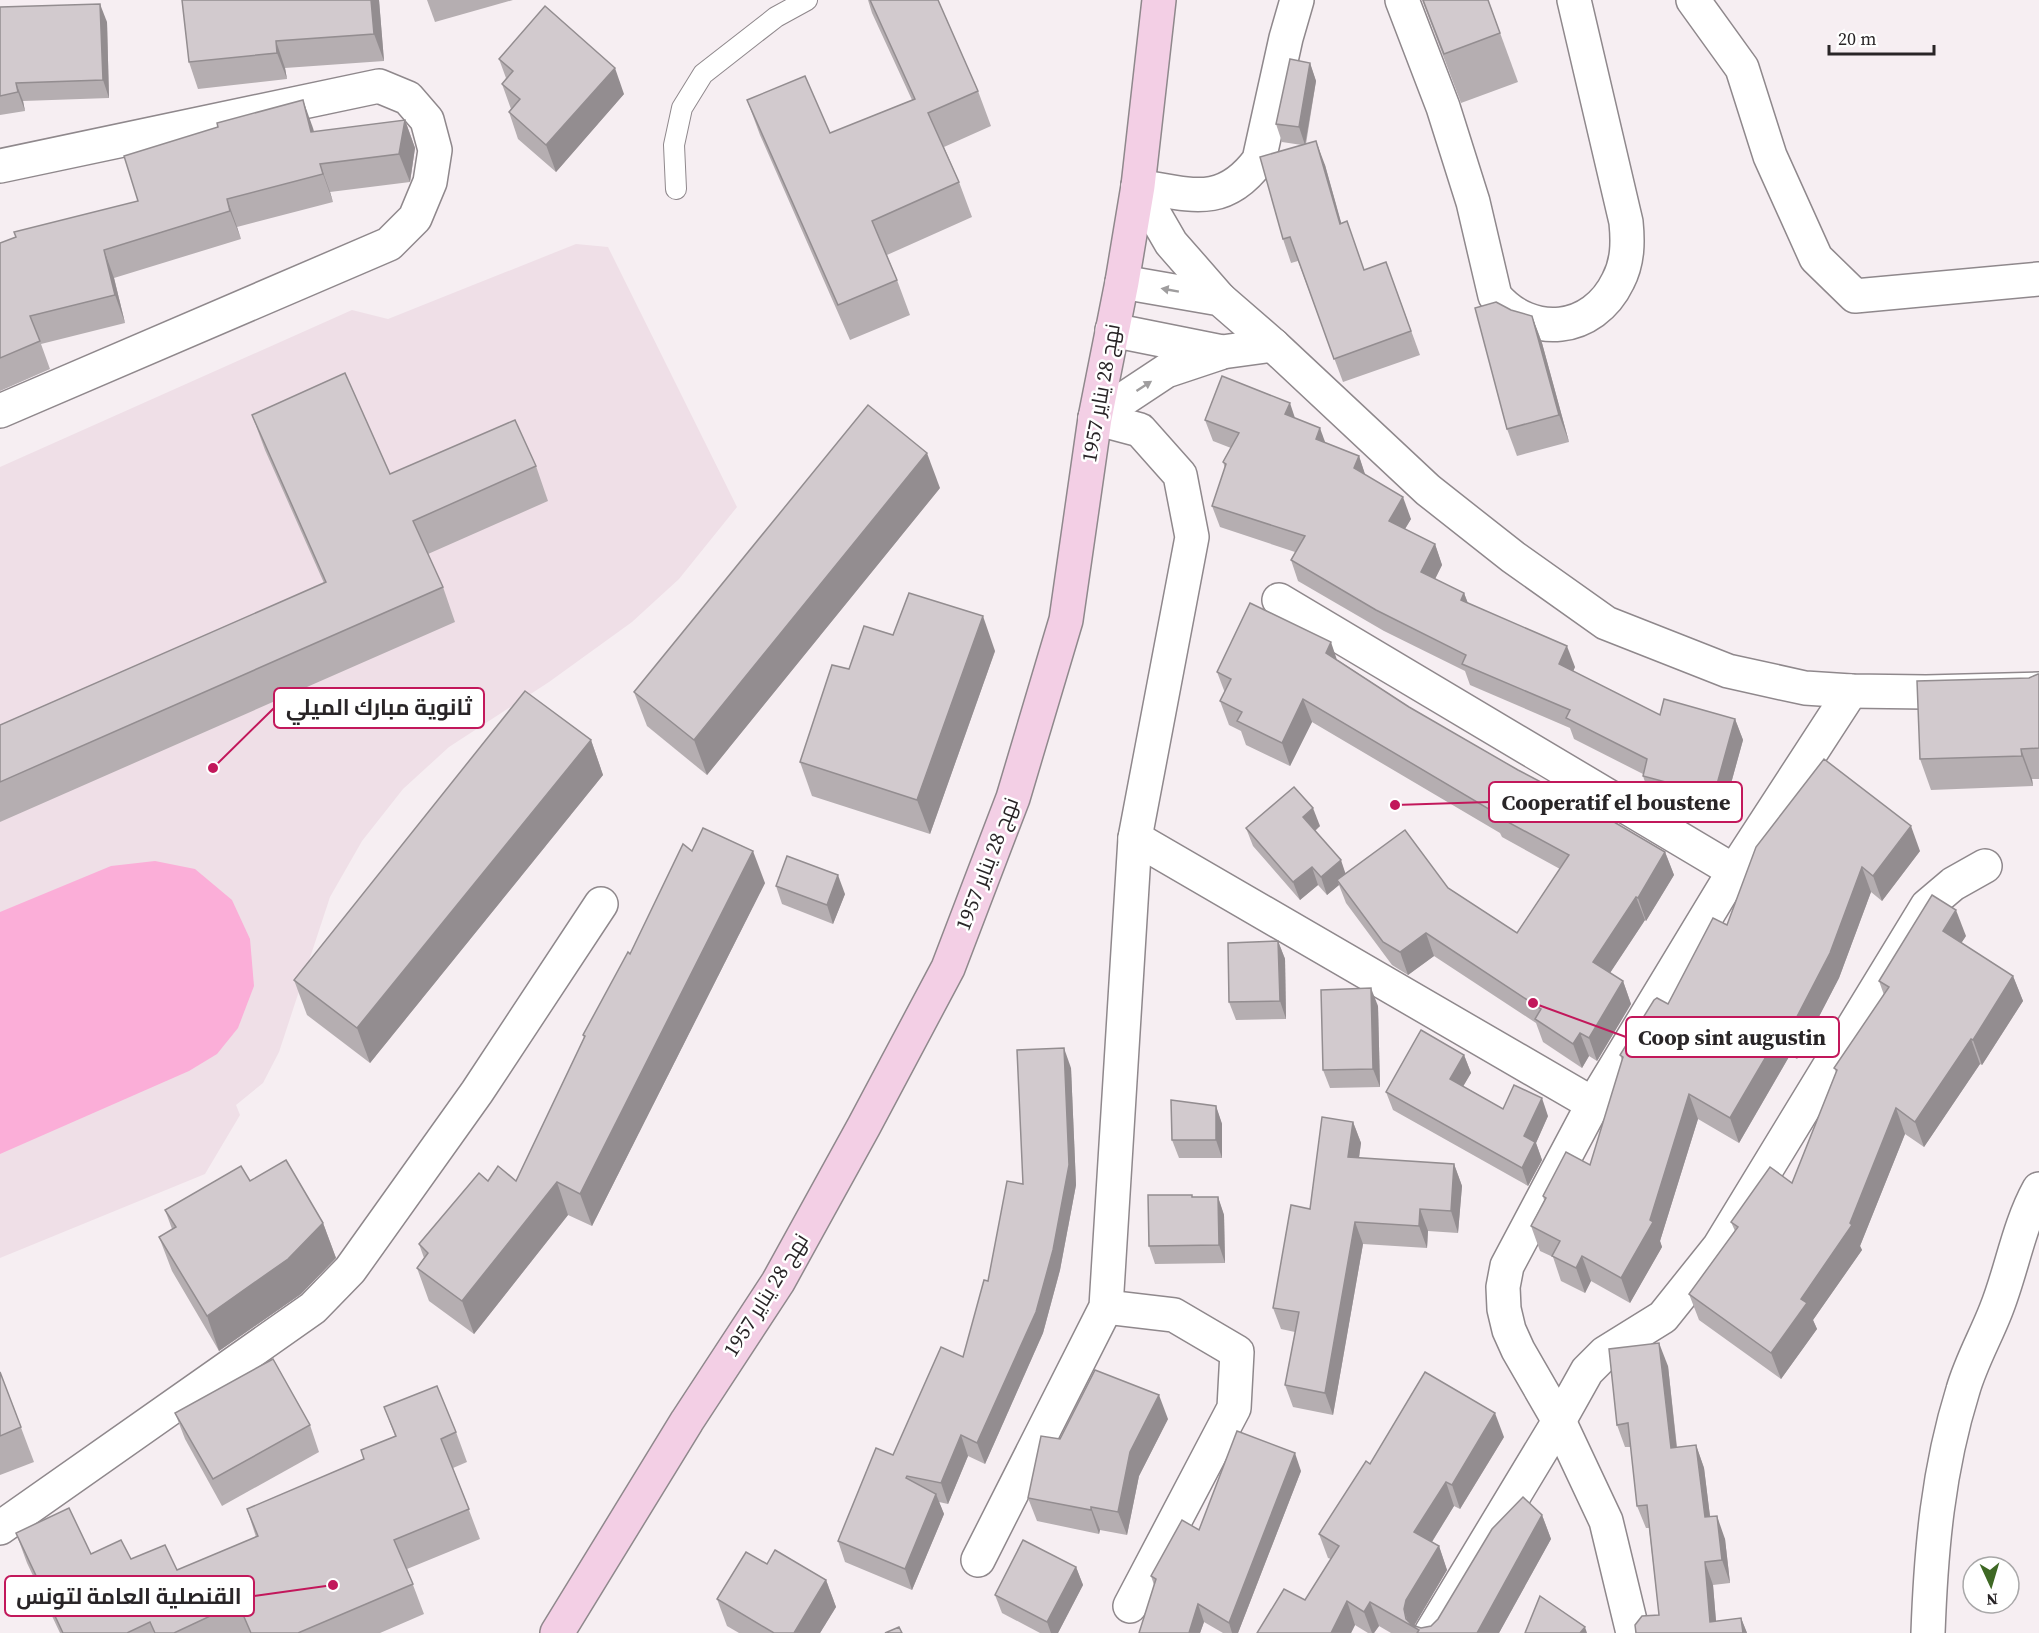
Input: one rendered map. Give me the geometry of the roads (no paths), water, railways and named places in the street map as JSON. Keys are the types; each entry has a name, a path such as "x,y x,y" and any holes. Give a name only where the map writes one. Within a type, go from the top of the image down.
{"street":[{"name":"نهج 28 يناير 1957","path":"557,1633 687,1421 778,1282 864,1126 948,968 1013,798 1066,620 1095,418 1138,186 1159,0"},
{"path":"1138,186 1201,196 1228,189 1240,182 1251,171 1259,160 1286,38 1297,0"},
{"path":"1402,0 1443,107 1469,192 1495,296 1518,316 1547,326 1578,320 1607,298 1618,282 1625,263 1628,242 1626,222 1574,0"},
{"path":"1693,0 1742,68 1770,156 1816,258 1855,296 2039,279"},
{"path":"0,166 379,86 408,98 427,120 435,150 430,182 415,218 389,244 0,411"},
{"path":"1138,186 1171,243 1220,299 1273,345 1428,490 1514,557 1606,623 1728,670 1805,688 1926,692 2039,689"},
{"path":"1122,282 1220,299"},
{"path":"1112,330 1222,352"},
{"path":"1095,418 1166,371 1222,352 1273,345"},
{"path":"978,1560 1106,1307 1135,838 1192,537 1180,475 1140,430 1095,418"},
{"path":"1279,600 1734,871"},
{"path":"1633,1633 1606,1521 1559,1421 1509,1330 1504,1309 1503,1287 1507,1266 1593,1104 1734,871 1851,691"},
{"path":"1135,838 1593,1104"},
{"path":"1431,1633 1587,1371 1605,1353 1663,1317 1719,1247 1927,906 1953,884 1985,866"},
{"path":"0,1528 313,1308 350,1270 477,1092 601,904"},
{"path":"1928,1633 1930,1563 1941,1477 1963,1388 1997,1309 2028,1209 2039,1189"},
{"path":"1106,1307 1174,1315 1237,1352 1234,1408 1130,1606"}],"lane":[{"path":"676,189 674,145 682,108 703,74 776,17 807,0"}],"place":[{"name":"ثانوية مبارك الميلي","path":"213,768"},
{"name":"Cooperatif el boustene","path":"1395,805"},
{"name":"Coop sint augustin","path":"1533,1003"},
{"name":"القنصلية العامة لتونس","path":"333,1585"}]}
